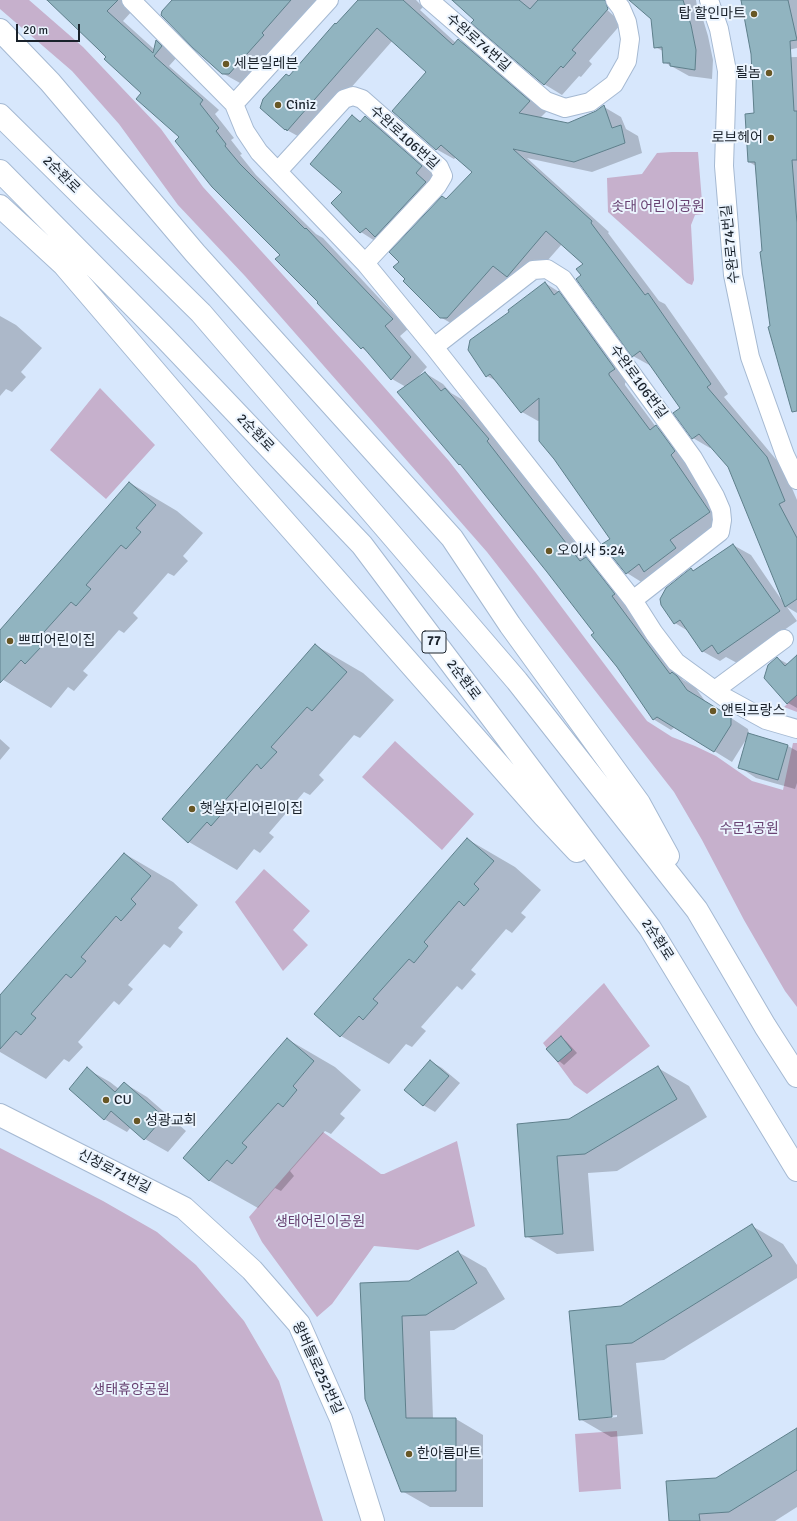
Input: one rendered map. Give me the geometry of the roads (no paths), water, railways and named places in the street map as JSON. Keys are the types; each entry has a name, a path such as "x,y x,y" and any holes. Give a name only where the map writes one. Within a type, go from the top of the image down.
{"main road":[{"path":"0,30 50,82 195,253 452,538 510,625 639,803 697,910"},
{"name":"2순환로","path":"0,115 201,313 517,681 697,910 765,1026 797,1076"},
{"name":"2순환로","path":"0,171 164,337 362,545 650,928 797,1170"},
{"path":"0,206 64,265 242,473 544,816 650,928"},
{"name":"신창로71번길","path":"0,1115 184,1208 220,1240"},
{"name":"왕버들로252번길","path":"220,1240 252,1270 299,1324 341,1419 373,1521"}],"street":[{"path":"234,104 329,0"},
{"name":"수완로74번길","path":"429,0 546,101 565,108 590,102 614,84 627,61 630,39 628,22 615,0"},
{"name":"수완로74번길","path":"709,0 719,29 727,71 724,166 733,275 750,357 785,455 797,480"},
{"path":"138,2 234,104 245,131 259,152 365,263 434,347 632,600 676,662 724,697 766,720 797,729"},
{"name":"수완로106번길","path":"278,171 344,99 353,96 362,99 438,167 443,176 437,186 365,263"},
{"name":"수완로106번길","path":"434,347 533,270 547,269 563,279 693,458 715,496 721,510 722,520 720,532 632,600"},
{"path":"715,690 784,639"}],"place":[{"name":"탑 할인마트","path":"754,14"},
{"name":"세븐일레븐","path":"226,64"},
{"name":"될놈","path":"769,73"},
{"name":"Ciniz","path":"278,105"},
{"name":"로브헤어","path":"771,138"},
{"name":"오이사 5:24","path":"549,551"},
{"name":"쁘띠어린이집","path":"10,641"},
{"name":"앤틱프랑스","path":"713,711"},
{"name":"햇살자리어린이집","path":"192,809"},
{"name":"CU","path":"106,1100"},
{"name":"성광교회","path":"137,1121"},
{"name":"한아름마트","path":"409,1454"}],"park label":[{"name":"솟대 어린이공원","path":"658,207"},
{"name":"수문1공원","path":"749,829"},
{"name":"생태어린이공원","path":"320,1222"},
{"name":"생태휴양공원","path":"131,1390"}]}
